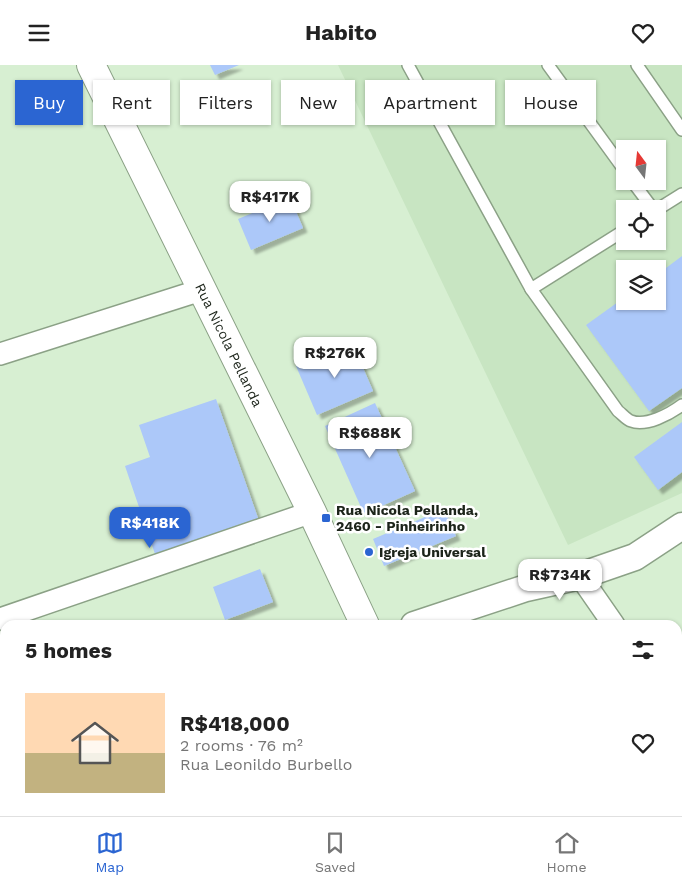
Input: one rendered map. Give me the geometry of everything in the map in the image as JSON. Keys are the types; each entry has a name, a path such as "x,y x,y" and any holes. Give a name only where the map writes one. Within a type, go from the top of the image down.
{"main road":[{"name":"Rua Nicola Pellanda","path":"91,65 312,513 363,620"}],"street":[{"path":"0,354 201,290"},
{"path":"0,619 312,513"},
{"path":"429,620 526,588 580,576 635,557 682,526"},
{"path":"580,576 611,620"}],"lane":[{"path":"408,65 530,289 618,411 631,421 647,423 673,412 682,405"},
{"path":"548,65 616,159"},
{"path":"637,65 682,131"},
{"path":"666,204 682,194"},
{"path":"530,289 616,236"}],"shaded area":[{"path":"338,65 682,65 682,493 568,545 367,125 495,125 495,80 365,80 365,121 355,100 355,80 345,80"}],"building":[{"path":"210,65 239,65 215,75"},
{"path":"290,197 303,228 251,250 238,219"},
{"path":"682,256 682,388 649,411 586,325 616,303 616,310 666,310 666,268"},
{"path":"352,342 373,391 317,415 296,366"},
{"path":"216,399 258,518 155,554 125,466 150,457 139,425"},
{"path":"375,403 415,491 364,514 325,426"},
{"path":"682,422 682,472 658,490 634,457"},
{"path":"444,509 456,536 384,566 373,539"},
{"path":"260,569 273,602 225,620 213,587"}],"place":[{"name":"Rua Nicola Pellanda, 2460 - Pinheirinho","path":"326,518"},
{"name":"Igreja Universal","path":"369,552"}]}
